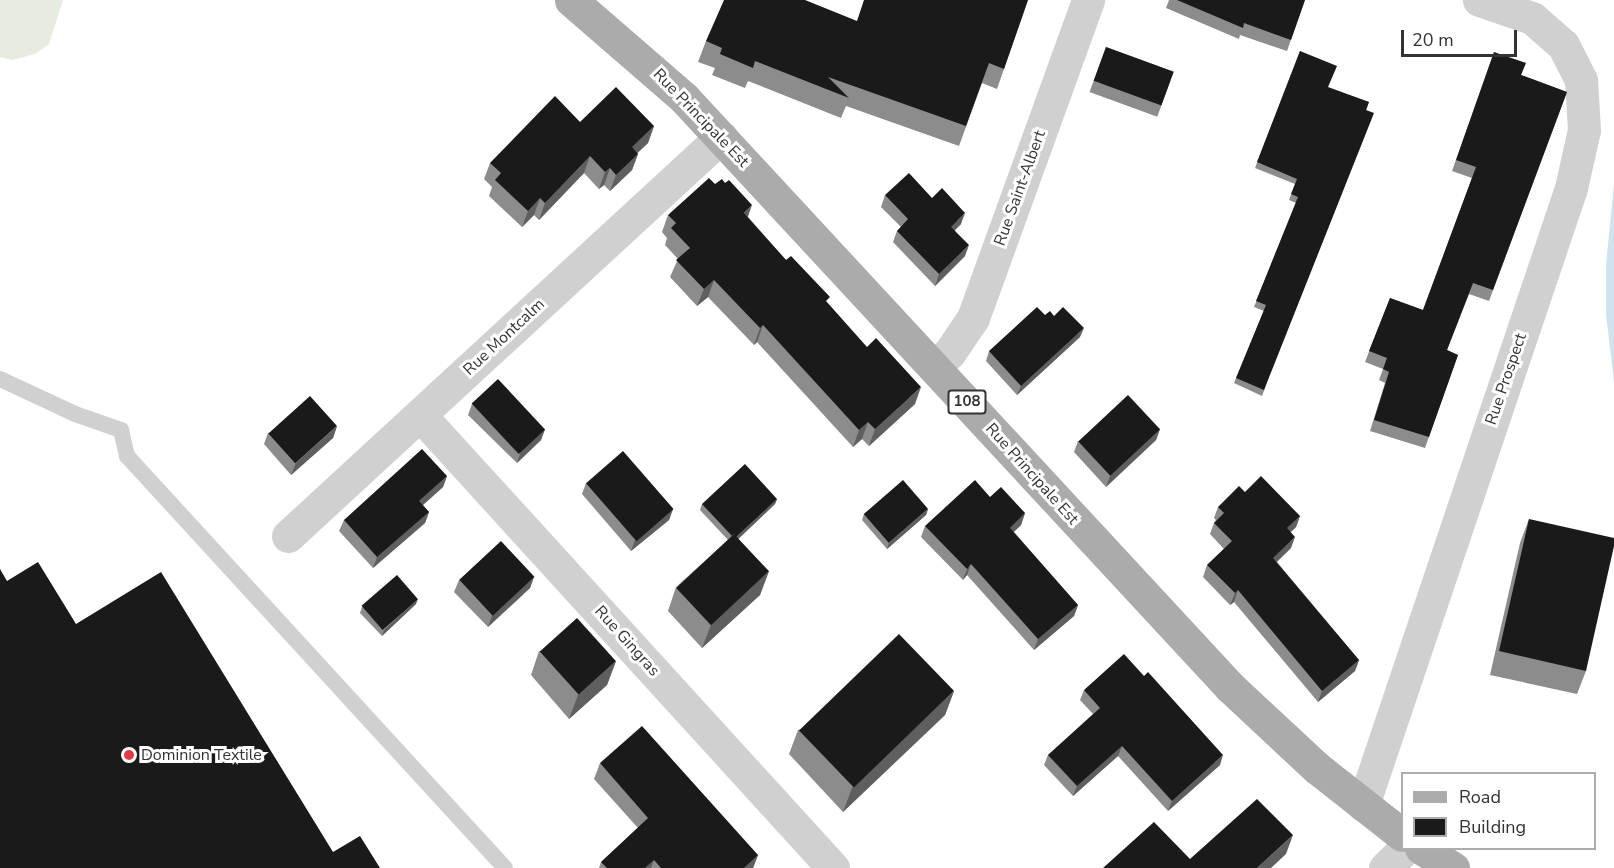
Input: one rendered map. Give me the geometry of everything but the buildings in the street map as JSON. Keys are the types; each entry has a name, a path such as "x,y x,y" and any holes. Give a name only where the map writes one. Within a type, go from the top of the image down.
{"main road":[{"name":"Rue Principale Est","path":"570,0 648,63 721,137 935,367 1093,543 1222,679 1363,805 1401,834"},
{"path":"1423,850 1453,868"}],"street":[{"name":"Rue Saint-Albert","path":"935,367 951,352 973,318 1088,0"},
{"name":"Rue Prospect","path":"1363,805 1574,178 1584,130 1581,80 1563,45 1532,18 1479,0"},
{"name":"Rue Montcalm","path":"288,536 721,137"},
{"name":"Rue Gingras","path":"420,415 833,868"},
{"path":"1385,868 1405,850"}],"lane":[{"path":"0,379 75,414 121,430 127,456 505,868"}],"shaded area":[{"path":"0,0 63,0 49,44 35,54 12,60 0,57"}],"water":[{"path":"1614,183 1614,383 1606,314 1606,265"}],"place":[{"name":"Dominion Textile","path":"129,755"}]}
